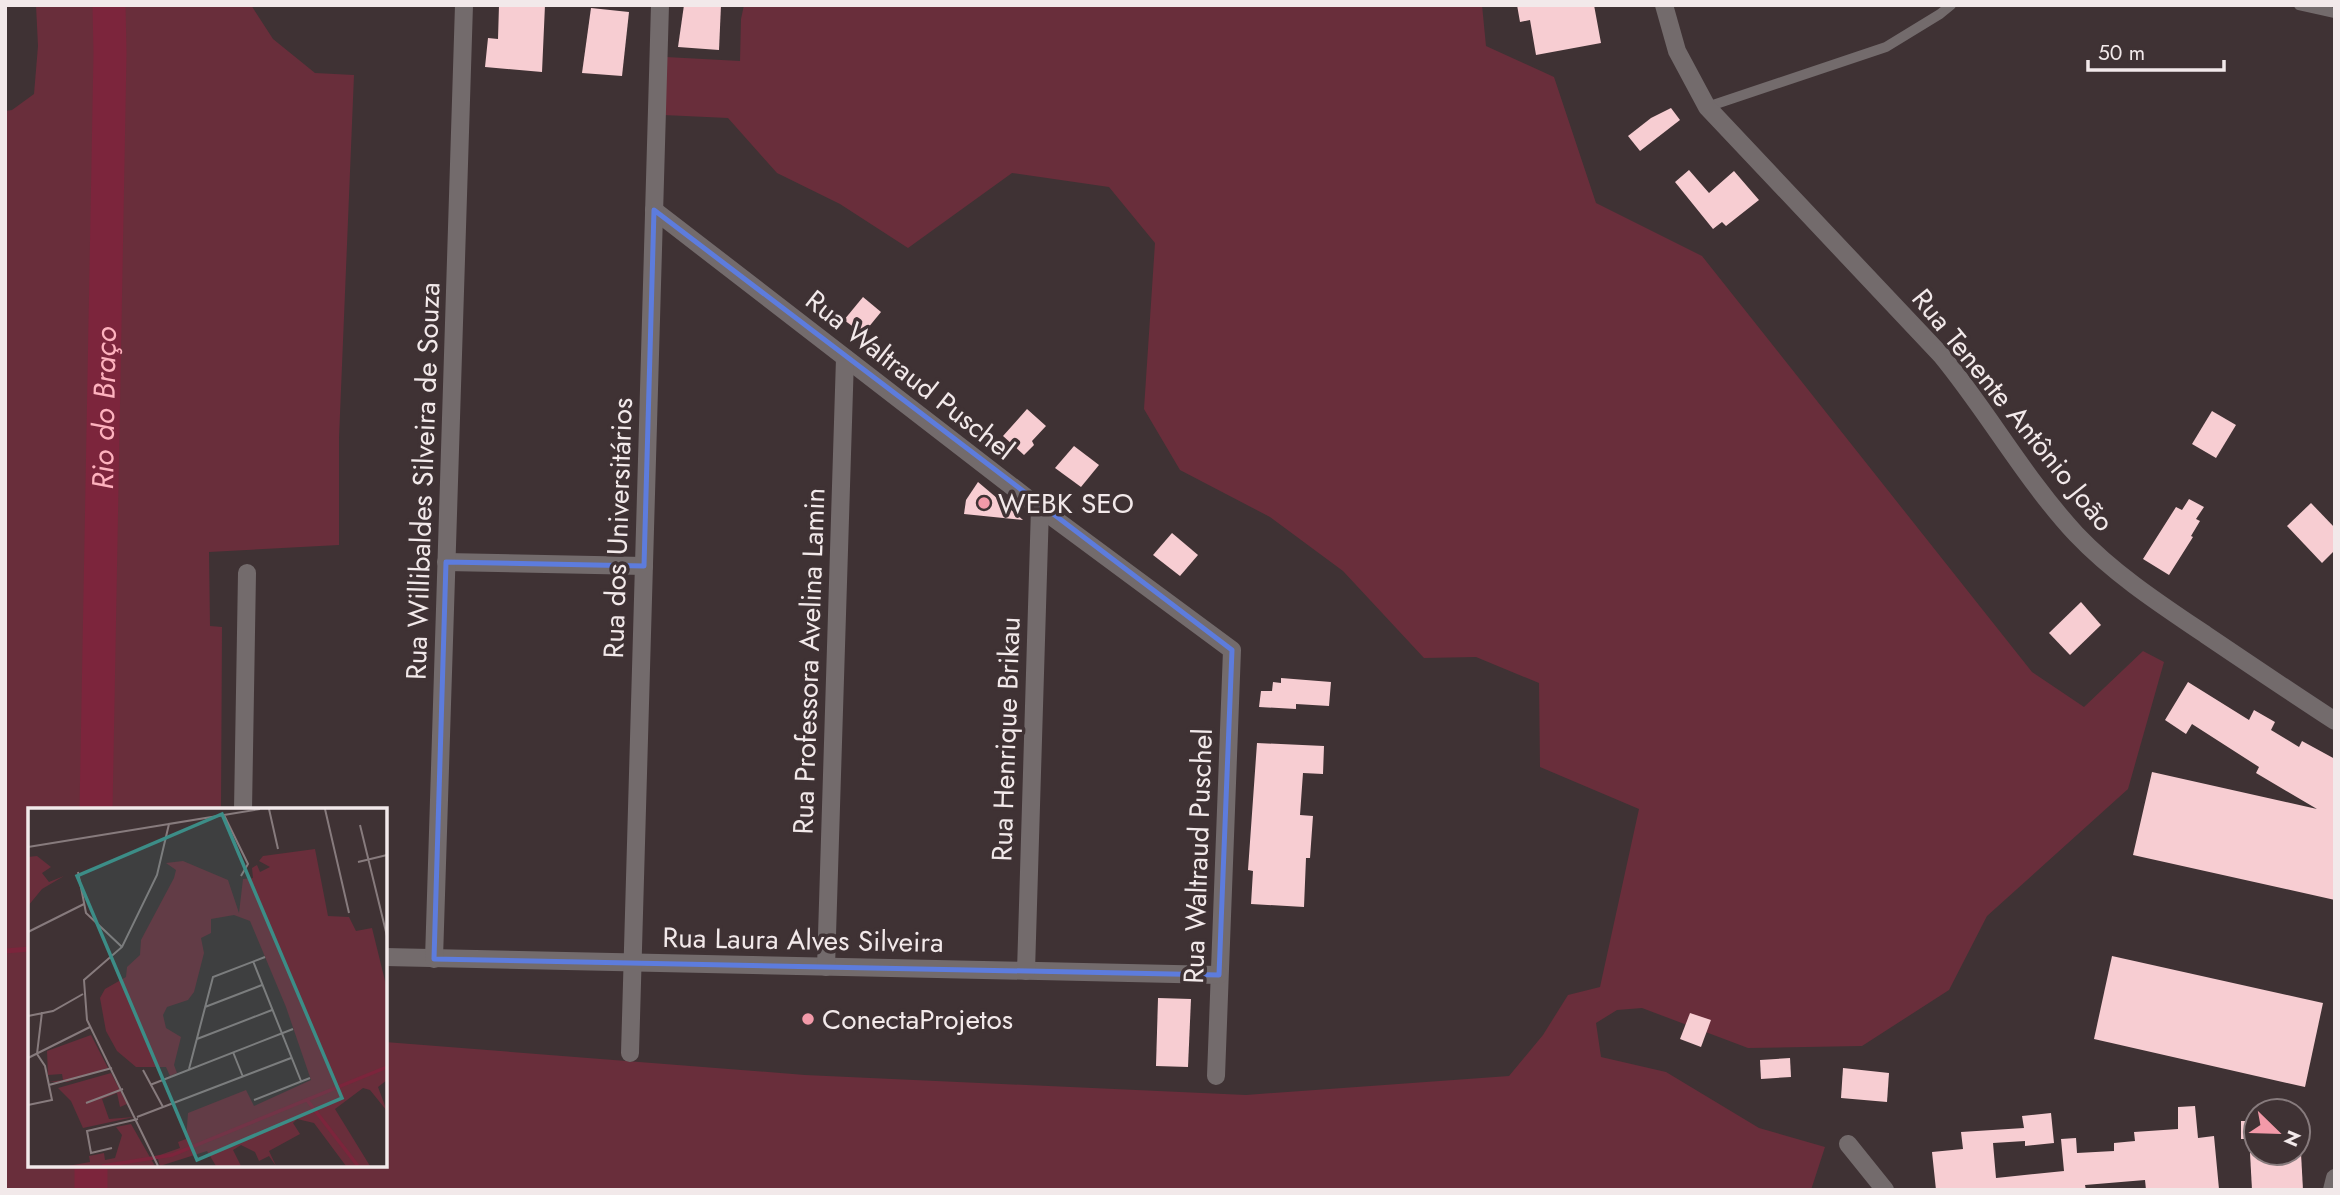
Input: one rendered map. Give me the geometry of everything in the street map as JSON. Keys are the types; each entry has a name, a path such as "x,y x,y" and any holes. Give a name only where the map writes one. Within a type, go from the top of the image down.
{"street":[{"name":"Rua Willibaldes Silveira de Souza","path":"434,958 464,5"},
{"name":"Rua dos Universitários","path":"629,1053 660,5"},
{"name":"Rua Tenente Antônio João","path":"1664,5 1676,51 1707,107 1941,355 1966,385 2055,510 2077,535 2108,565 2141,591 2335,721"},
{"name":"Rua Waltraud Puschel","path":"654,210 1040,508 1232,650 1216,1076"},
{"name":"Rua Professora Avelina Lamin","path":"826,967 845,358"},
{"name":"Rua Henrique Brikau","path":"1026,971 1040,508"},
{"path":"446,562 644,566"},
{"path":"243,808 247,573"},
{"name":"Rua Laura Alves Silveira","path":"387,957 1219,975"},
{"path":"1848,1144 1885,1190"},
{"path":"2332,1190 2335,1178"}],"lane":[{"path":"1707,107 1886,47 1940,15 1951,5"},
{"path":"2299,5 2335,13"}],"highlighted area":[{"path":"654,210 1232,650 1219,975 434,959 446,562 644,566"}],"shaded area":[{"path":"36,5 251,5 273,39 315,73 354,75 339,438 339,545 209,552 210,626 222,627 221,808 28,808 28,1167 387,1167 387,1042 805,1075 1246,1095 1509,1076 1543,1035 1568,995 1600,987 1639,809 1540,767 1539,683 1476,657 1424,658 1343,571 1270,517 1180,470 1144,409 1155,243 1109,187 1012,173 908,248 840,204 777,173 728,118 663,115 666,57 740,61 744,5 1482,5 1486,46 1554,77 1596,203 1702,256 2032,672 2084,707 2143,651 2164,662 2128,789 1987,916 1949,990 1862,1046 1748,1048 1642,1008 1617,1010 1596,1023 1601,1057 1666,1072 1759,1128 1825,1147 1811,1190 5,1190 5,111 12,110 34,94 38,46"}],"building":[{"path":"499,5 545,5 542,72 485,67 488,38 498,39"},
{"path":"684,5 721,5 719,50 678,47"},
{"path":"1517,5 1594,5 1601,43 1536,55 1530,20 1520,22"},
{"path":"591,8 629,12 622,76 582,73"},
{"path":"1671,108 1680,120 1640,151 1628,136 1651,118"},
{"path":"1689,170 1709,193 1734,171 1759,200 1726,226 1722,222 1713,229 1675,182"},
{"path":"863,297 881,312 863,334 844,320"},
{"path":"1027,409 1046,426 1024,455 1003,436"},
{"path":"2212,411 2236,425 2216,458 2192,444"},
{"path":"1074,446 1099,465 1081,487 1055,468"},
{"name":"WEBK SEO","path":"978,482 1023,520 964,514 966,500"},
{"path":"2189,499 2204,507 2196,519 2200,521 2191,536 2193,537 2169,575 2143,559 2176,507 2182,510"},
{"path":"2311,503 2335,528 2335,550 2322,563 2287,526"},
{"path":"1172,533 1198,555 1180,576 1153,555"},
{"path":"2081,602 2101,625 2070,655 2049,633"},
{"path":"1281,678 1331,682 1329,706 1296,704 1296,709 1259,707 1261,691 1272,691 1273,682 1281,683"},
{"path":"2188,682 2249,720 2254,710 2275,722 2271,730 2299,747 2302,741 2335,759 2335,900 2133,855 2152,772 2317,809 2256,773 2259,767 2192,724 2186,734 2165,720"},
{"path":"1257,743 1324,746 1323,774 1303,773 1300,815 1313,816 1310,858 1306,858 1304,907 1251,904 1253,871 1248,870"},
{"path":"2112,956 2323,1003 2305,1087 2094,1039"},
{"path":"1158,998 1191,999 1188,1067 1156,1066"},
{"path":"1690,1013 1711,1020 1701,1047 1680,1039"},
{"path":"1790,1058 1791,1077 1761,1079 1760,1060"},
{"path":"1843,1068 1889,1073 1887,1102 1841,1098"},
{"path":"2195,1106 2198,1138 2214,1136 2219,1189 2146,1190 2145,1180 2085,1185 2086,1190 1936,1190 1932,1152 1963,1149 1961,1132 2024,1128 2022,1116 2051,1113 2054,1143 2025,1146 2025,1141 1993,1143 1996,1178 2064,1171 2061,1139 2076,1138 2077,1153 2114,1151 2114,1143 2135,1141 2134,1132 2178,1129 2178,1107"},
{"path":"2251,1167 2302,1167 2303,1190 2252,1190"}],"waterway":[{"name":"Rio do Braço","path":"96,808 109,5"},
{"path":"5,951 28,949"},
{"name":"Rio do Braço","path":"91,1167 91,1190"}],"place":[{"name":"WEBK SEO","path":"984,503"},
{"name":"ConectaProjetos","path":"808,1019"}]}
